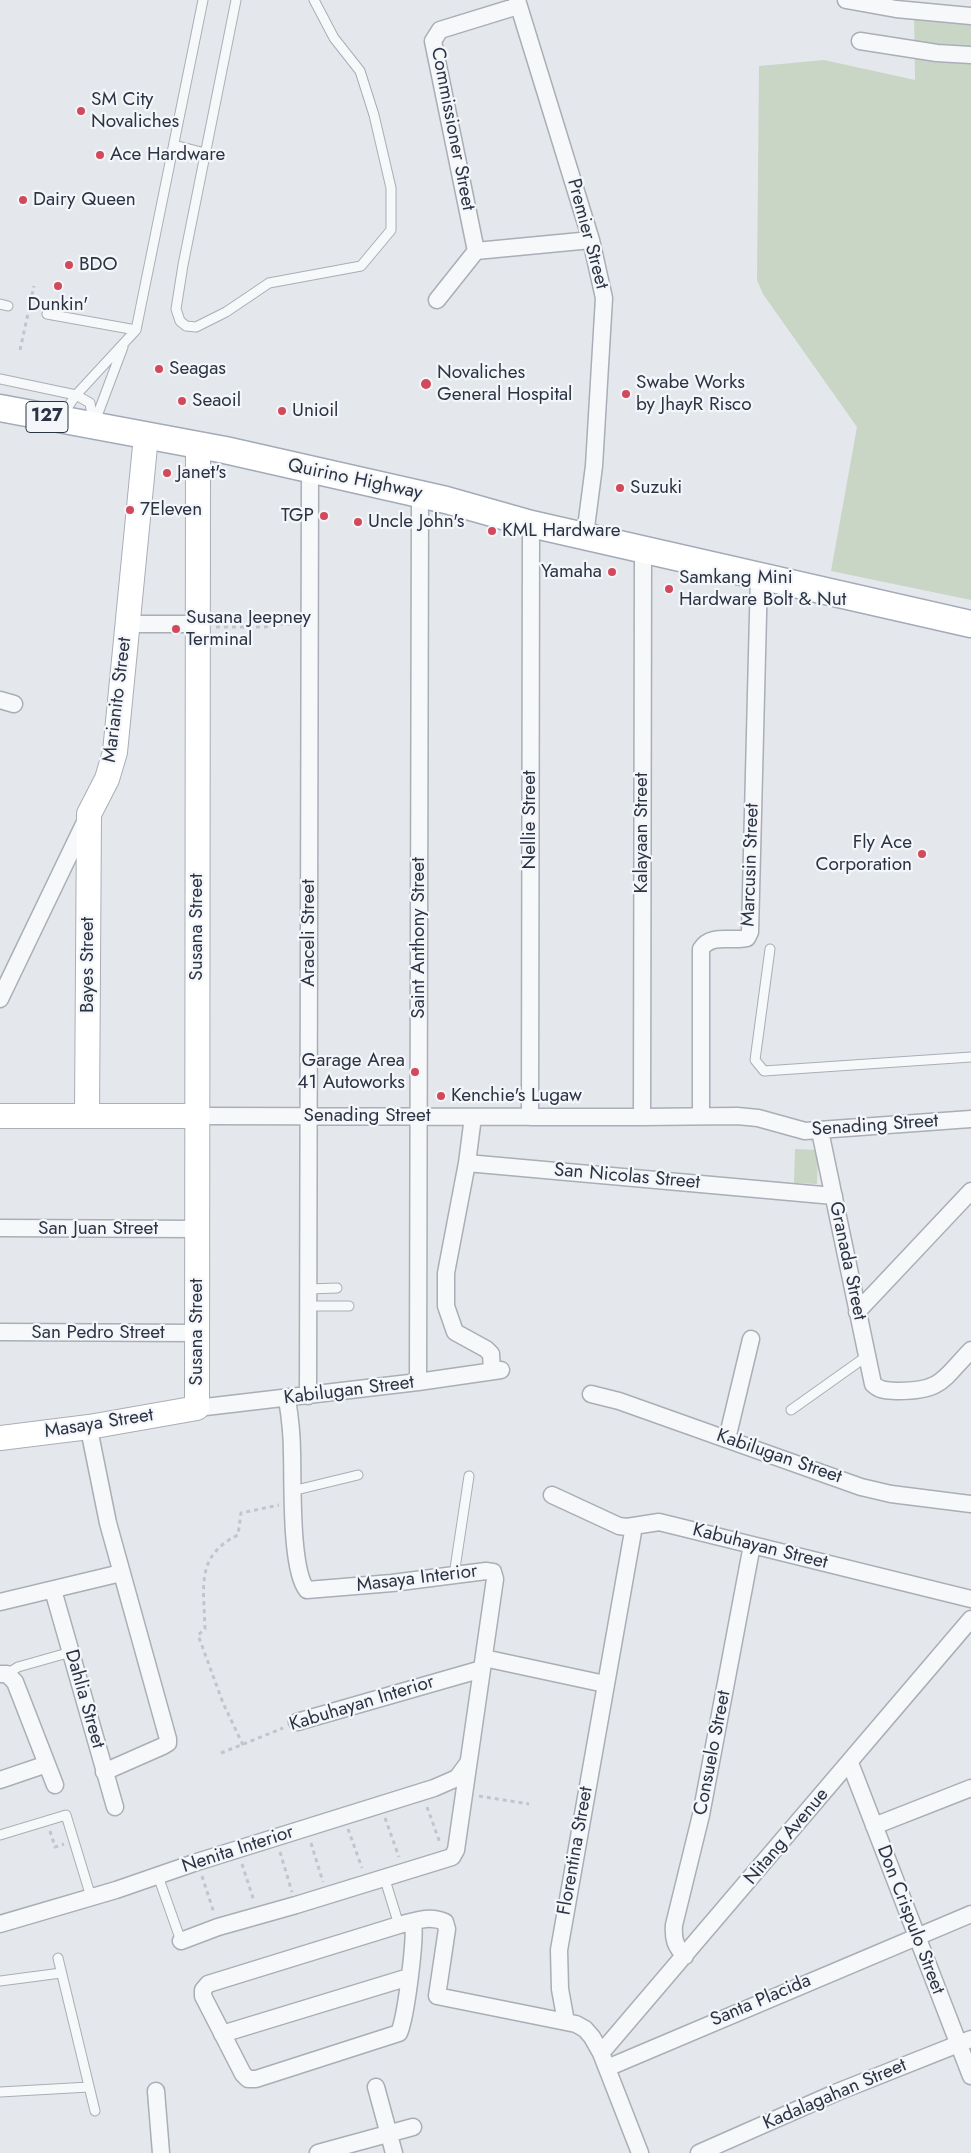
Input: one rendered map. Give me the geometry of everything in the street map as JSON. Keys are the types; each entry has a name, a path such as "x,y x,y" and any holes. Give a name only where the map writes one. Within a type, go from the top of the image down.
{"main road":[{"name":"Quirino Highway","path":"0,408 310,469 420,494 531,524 971,624"}],"street":[{"path":"846,0 896,9 971,16"},
{"name":"Premier Street","path":"518,3 591,240 604,298 594,466 585,535"},
{"name":"Commissioner Street","path":"476,251 433,41 440,30 518,3"},
{"path":"860,40 937,53 971,55"},
{"path":"437,300 476,251 591,240"},
{"name":"Marianito Street","path":"0,1000 107,779 115,752 146,436"},
{"name":"Susana Street","path":"197,1408 198,446"},
{"name":"Araceli Street","path":"308,1396 310,469"},
{"name":"Saint Anthony Street","path":"418,1382 420,494"},
{"name":"Nellie Street","path":"530,1116 531,524"},
{"name":"Kalayaan Street","path":"642,1117 643,549"},
{"name":"Marcusin Street","path":"702,1115 701,949 705,942 711,940 741,940 747,938 750,932 758,575"},
{"path":"128,624 198,626"},
{"name":"Bayes Street","path":"87,1116 89,814"},
{"name":"Senading Street","path":"0,1116 642,1117 702,1115 758,1118 791,1129 820,1131 971,1119"},
{"path":"467,1163 473,1116"},
{"name":"Granada Street","path":"820,1131 873,1384 878,1388 893,1390 928,1389 942,1380 971,1350"},
{"name":"Kabilugan Street","path":"197,1408 288,1399 497,1371 491,1354 486,1349 455,1332 444,1298 446,1273 467,1163"},
{"name":"San Nicolas Street","path":"467,1163 834,1196"},
{"path":"857,1312 971,1191"},
{"name":"San Juan Street","path":"0,1228 196,1229"},
{"name":"San Pedro Street","path":"0,1332 196,1333"},
{"path":"727,1439 751,1340"},
{"name":"Kabilugan Street","path":"591,1394 727,1439 861,1487 891,1494 971,1504"},
{"name":"Masaya Interior","path":"288,1399 292,1433 292,1497 300,1573 303,1585 307,1590 316,1591 486,1571 493,1572 495,1578 456,1850 449,1858"},
{"name":"Masaya Street","path":"0,1438 90,1433 197,1408"},
{"path":"90,1433 108,1523 168,1739 168,1743 163,1746 104,1772"},
{"name":"Kabuhayan Street","path":"552,1495 611,1524 627,1527 658,1522 971,1599"},
{"name":"Florentina Street","path":"566,2022 560,1989 559,1950 634,1526"},
{"name":"Consuelo Street","path":"685,1956 676,1945 673,1937 674,1925 701,1815 752,1545"},
{"path":"0,1602 121,1573"},
{"name":"Dahlia Street","path":"53,1590 115,1807"},
{"name":"Nitang Avenue","path":"604,2060 685,1956 971,1619"},
{"name":"Kabuhayan Interior","path":"297,1722 483,1663 605,1684"},
{"path":"4,1674 15,1682 55,1785"},
{"name":"Don Crispulo Street","path":"850,1763 917,1936 965,2041 971,2076"},
{"path":"0,1780 46,1764"},
{"name":"Nenita Interior","path":"1,1922 91,1897 237,1849 422,1792 457,1778 468,1764"},
{"path":"874,1826 971,1788"},
{"path":"181,1940 218,1926 327,1896 449,1858"},
{"name":"Santa Placida","path":"604,2060 971,1914"},
{"path":"406,1923 414,1932 409,1977 399,2033 256,2079 248,2078 243,2074 203,1996 203,1990 208,1984 406,1923 437,1919 445,1922 447,1929 436,1990 437,1996 566,2022 585,2029 604,2060 640,2153"},
{"path":"222,2034 409,1977"},
{"name":"Kadalagahan Street","path":"699,2153 835,2093 965,2041"},
{"path":"376,2088 394,2153"},
{"path":"156,2091 161,2153"},
{"path":"318,2153 413,2127"}],"lane":[{"path":"59,420 76,395 136,330 203,0"},
{"path":"236,0 176,309 180,321 186,326 196,326 226,312 269,283 361,266 391,230 391,188 374,116 360,71 334,38 314,0"},
{"path":"174,145 205,153"},
{"path":"47,314 136,330"},
{"path":"94,427 125,342"},
{"path":"0,379 76,395 90,403 94,427"},
{"path":"770,949 756,1060 764,1071 971,1057"},
{"path":"309,1298 337,1288"},
{"path":"309,1298 349,1306"},
{"path":"791,1410 867,1356"},
{"path":"292,1497 358,1475"},
{"path":"454,1575 469,1476"},
{"path":"4,1674 18,1667 71,1652"},
{"path":"0,1835 66,1815 91,1897"},
{"path":"158,1876 181,1940"},
{"path":"386,1883 406,1923"},
{"path":"58,1958 95,2111"},
{"path":"0,1981 61,1973"},
{"path":"0,2092 89,2088"}],"path":[{"path":"20,350 34,286"},
{"path":"198,626 266,627 270,624 310,625"},
{"path":"243,1745 224,1703 198,1635 205,1629 204,1580 209,1558 222,1543 238,1535 241,1512 292,1497"},
{"name":"Kabuhayan Interior","path":"221,1754 297,1722"},
{"path":"422,1792 449,1858"},
{"path":"464,1794 530,1804"},
{"path":"380,1806 404,1871"},
{"path":"343,1817 368,1882"},
{"path":"47,1820 55,1847 74,1841"},
{"path":"306,1828 327,1896"},
{"path":"276,1837 296,1905"},
{"path":"237,1849 258,1915"},
{"path":"197,1862 218,1926"}],"green space":[{"path":"914,13 971,19 971,600 831,571 857,427 763,294 757,280 759,66 824,60 915,80"},
{"path":"795,1149 818,1150 817,1184 794,1183"}],"place":[{"name":"SM City Novaliches","path":"81,111"},
{"name":"Ace Hardware","path":"100,155"},
{"name":"Dairy Queen","path":"23,200"},
{"name":"BDO","path":"69,265"},
{"name":"Dunkin'","path":"58,286"},
{"name":"Seagas","path":"159,369"},
{"name":"Novaliches General Hospital","path":"426,384"},
{"name":"Swabe Works by JhayR Risco","path":"626,394"},
{"name":"Seaoil","path":"182,401"},
{"name":"Unioil","path":"282,411"},
{"name":"Janet's","path":"167,473"},
{"name":"Suzuki","path":"620,488"},
{"name":"7Eleven","path":"130,510"},
{"name":"TGP","path":"324,516"},
{"name":"Uncle John's","path":"358,522"},
{"name":"KML Hardware","path":"492,531"},
{"name":"Yamaha","path":"612,572"},
{"name":"Samkang Mini Hardware Bolt & Nut","path":"669,589"},
{"name":"Susana Jeepney Terminal","path":"176,629"},
{"name":"Fly Ace Corporation","path":"922,854"},
{"name":"Garage Area 41 Autoworks","path":"415,1072"},
{"name":"Kenchie's Lugaw","path":"441,1096"}]}
